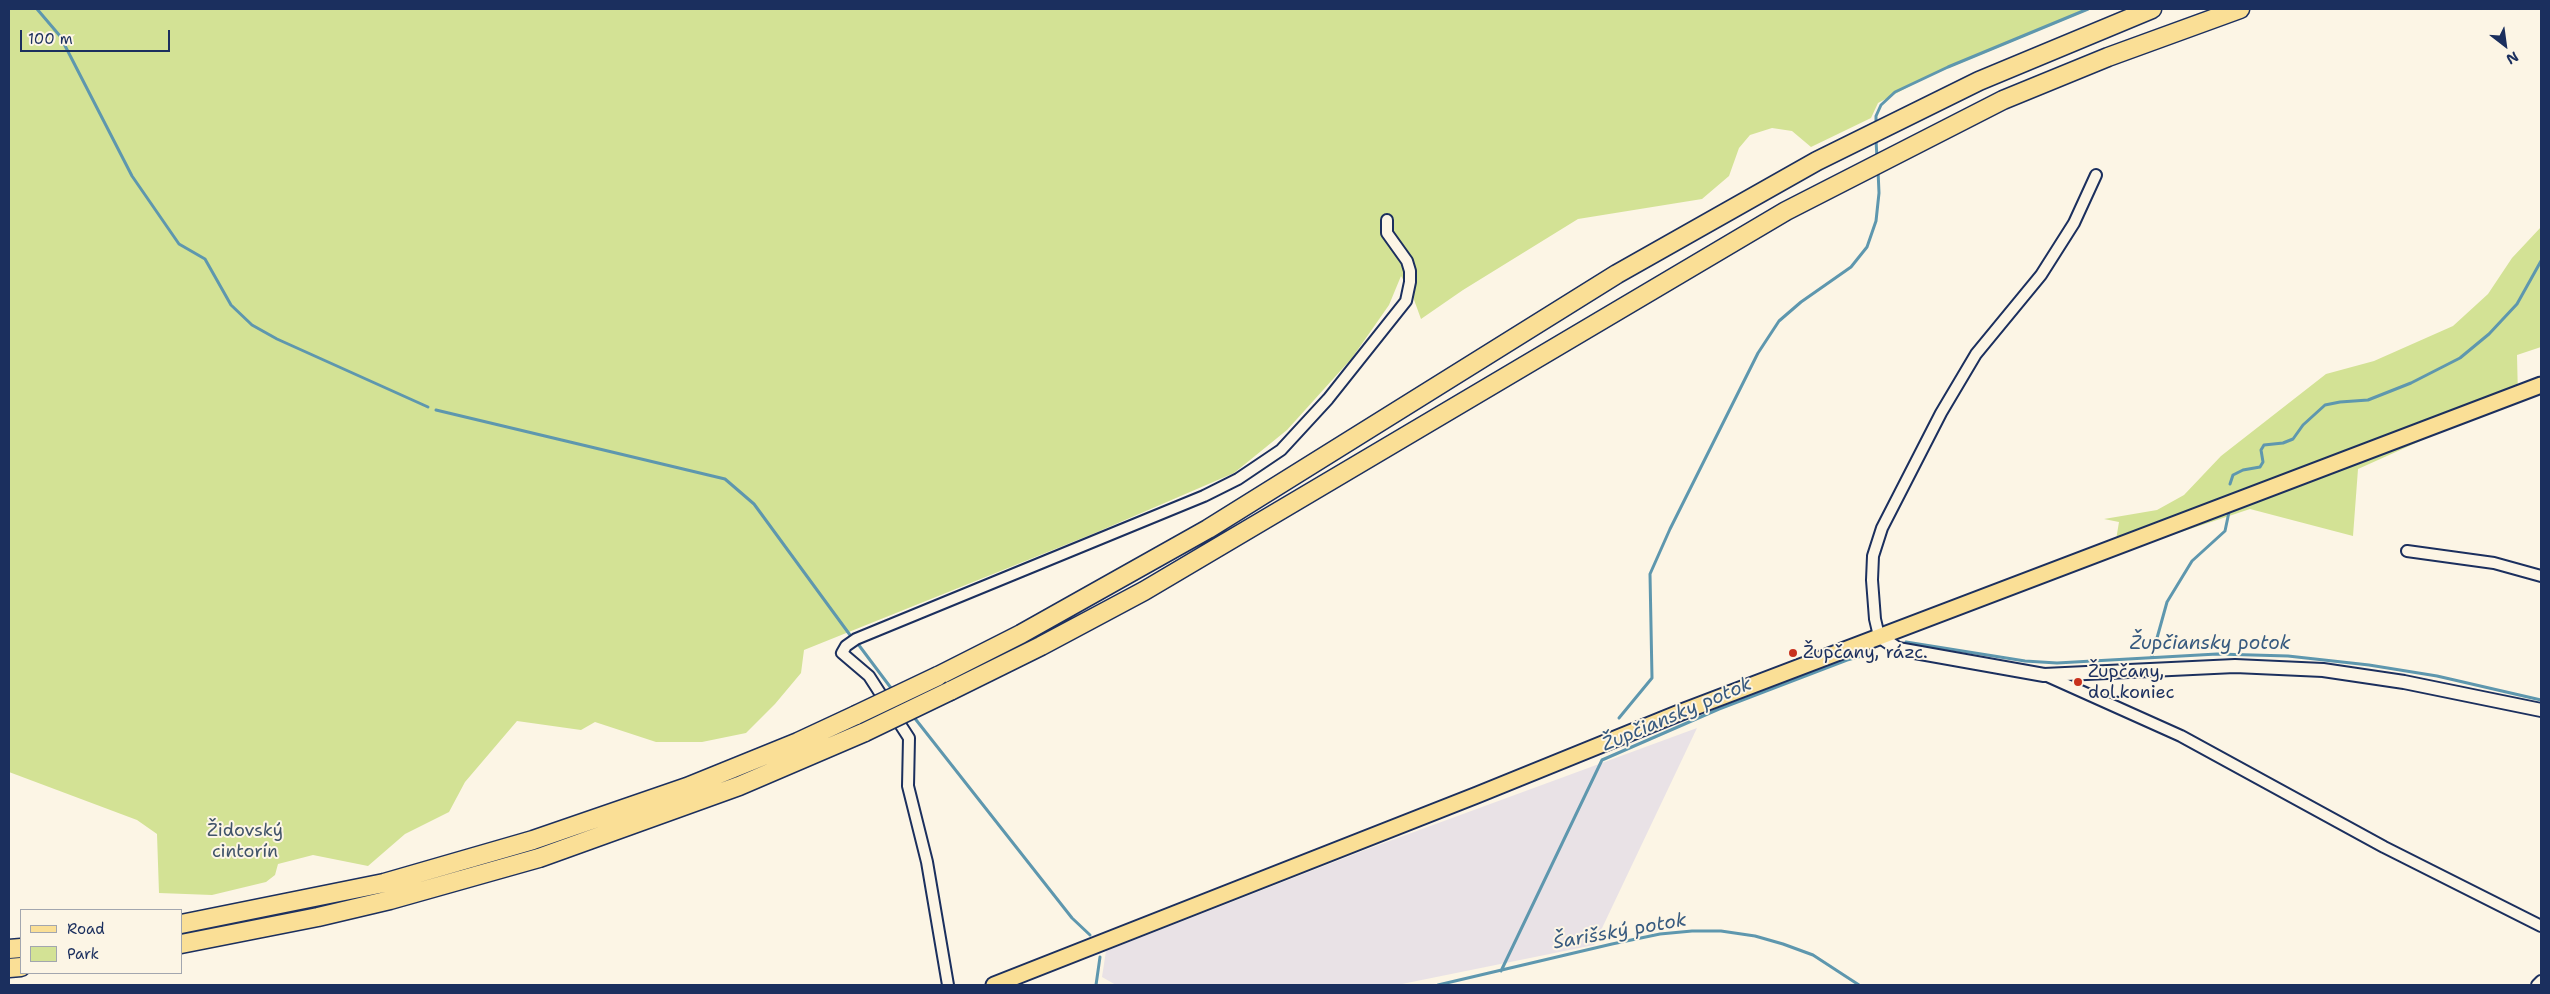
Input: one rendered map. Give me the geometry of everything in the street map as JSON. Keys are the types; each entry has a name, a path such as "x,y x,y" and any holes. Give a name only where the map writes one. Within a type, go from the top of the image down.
{"highway":[{"path":"182,924 384,882 533,840 687,786 798,742 938,676 1028,630 1208,528 1609,279 1771,186 1870,133 1970,85 2152,9"},
{"path":"182,944 318,917 390,900 539,858 739,786 865,732 950,691 1144,591 1786,211 2003,100 2108,57 2240,9"}],"main road":[{"path":"994,985 1477,795 1679,712 2541,385"}],"street":[{"path":"2096,175 2074,223 2041,275 1976,354 1942,413 1882,528 1873,556 1872,580 1875,619 1879,636 1898,649 2044,675 2235,666 2323,670 2404,682 2541,710"},
{"path":"948,985 927,862 908,786 909,738 869,676 842,653 846,646 856,639 1204,496 1238,479 1280,450 1328,399 1406,301 1410,282 1410,270 1407,261 1387,233 1387,220"},
{"path":"2407,551 2494,563 2541,576"},
{"path":"2044,675 2181,736 2376,843 2541,926"},
{"path":"2537,985 2541,981"}],"shaded area":[{"path":"1697,728 1594,945 1397,985 1116,985 1102,977 1106,951 1365,850"}],"green space":[{"name":"Židovský cintorín","path":"9,9 2091,9 1927,77 1878,103 1871,118 1811,147 1792,131 1772,128 1750,135 1739,148 1729,176 1702,199 1578,219 1463,290 1421,319 1413,297 1401,276 1389,305 1352,358 1287,430 1234,473 1095,533 804,650 801,673 775,704 746,733 702,742 656,742 595,722 581,730 517,721 465,782 449,812 405,834 368,866 313,855 278,864 275,875 266,882 212,895 159,893 157,834 137,820 9,772"},
{"path":"2541,227 2541,347 2517,355 2518,397 2358,469 2353,536 2250,509 2124,551 2116,540 2119,522 2104,519 2157,510 2184,495 2221,456 2326,374 2374,361 2453,326 2488,294 2512,258"}],"waterway":[{"path":"37,9 60,36 132,176 179,244 205,259 231,305 252,325 277,339 428,407"},
{"path":"1876,126 1876,116 1881,105 1895,92 1948,67 2088,9"},
{"path":"1876,140 1877,158"},
{"path":"1619,718 1652,678 1650,574 1670,529 1758,353 1779,321 1801,302 1851,267 1867,247 1876,221 1879,193 1878,170"},
{"path":"2230,484 2233,475 2243,470 2260,467 2263,462 2261,450 2264,445 2283,443 2293,439 2303,425 2325,405 2368,400 2411,383 2460,358 2489,334 2517,304 2541,261"},
{"path":"436,410 725,479 754,504 850,635"},
{"path":"2152,656 2167,602 2192,561 2225,531 2229,512"},
{"name":"Župčiansky potok","path":"1906,642 2025,661 2057,663 2217,654 2288,656 2369,665 2437,676 2541,700"},
{"path":"858,644 894,692"},
{"name":"Župčiansky potok","path":"1501,971 1602,760 1719,709 1847,660 1869,654"},
{"path":"913,716 1072,918 1090,935"},
{"name":"Šarišský potok","path":"1438,985 1612,944 1660,934 1692,931 1721,931 1755,936 1783,944 1813,955 1859,985"},
{"path":"1096,985 1100,957"}],"place":[{"name":"Župčany, rázc.","path":"1793,653"},
{"name":"Župčany, dol.koniec","path":"2078,682"}]}
